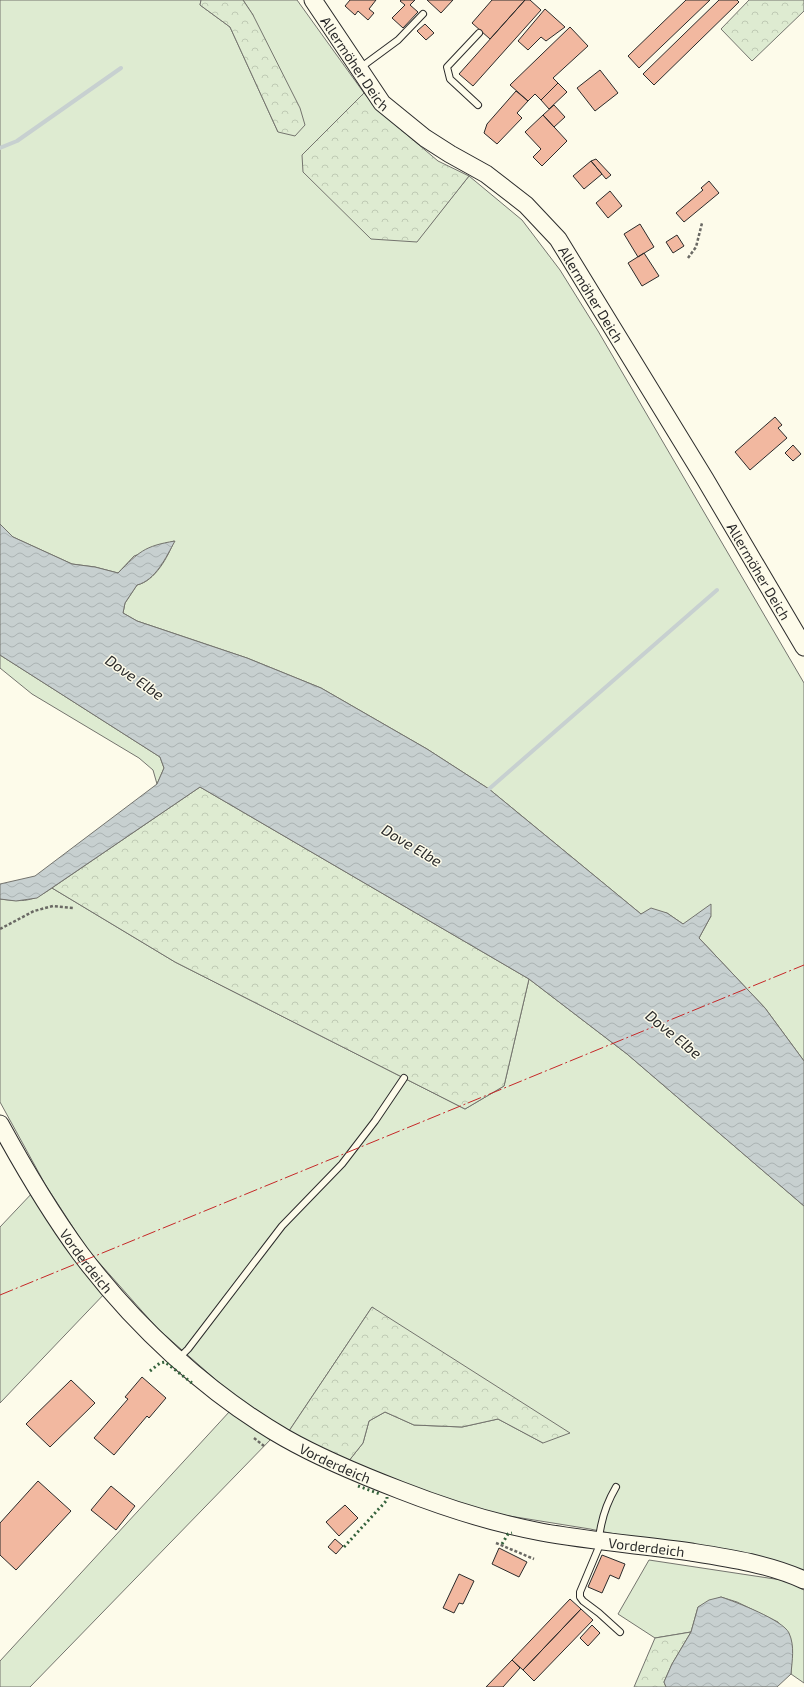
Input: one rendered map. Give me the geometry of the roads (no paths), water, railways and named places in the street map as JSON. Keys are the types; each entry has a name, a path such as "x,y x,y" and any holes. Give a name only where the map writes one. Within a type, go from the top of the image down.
{"street":[{"name":"Allermöher Deich","path":"313,0 382,103 425,138 486,174 526,205 558,239 611,328 705,479 804,647"},
{"name":"Vorderdeich","path":"0,1124 37,1188 81,1254 150,1334 178,1359 248,1415 313,1453 362,1476 474,1516 520,1528 600,1541 720,1557 763,1566 804,1580"}],"lane":[{"path":"359,69 398,40 423,14"},
{"path":"478,105 450,79 447,67 479,33"},
{"path":"178,1359 188,1349 282,1226 342,1164 375,1121 404,1078"},
{"path":"616,1487 606,1504 602,1515 600,1541 580,1592 580,1597 614,1625 620,1632"}],"water":[{"name":"Dove Elbe","path":"0,524 13,537 72,564 95,567 118,573 143,551 156,545 175,541 164,561 155,573 144,582 137,585 125,603 123,613 137,621 247,658 321,688 427,749 489,789 641,914 651,908 667,913 683,924 711,904 711,916 699,938 765,1008 804,1061 804,1206 627,1054 529,979 200,787 37,898 16,901 0,899 0,884 35,876 157,784 164,768 160,757 0,655"},
{"path":"721,1597 769,1617 785,1628 789,1633 793,1648 791,1674 777,1687 666,1687 664,1682 672,1664 691,1632 698,1607 709,1600"}],"waterway":[{"path":"0,148 17,141 121,68"},
{"path":"489,789 717,590"}]}
